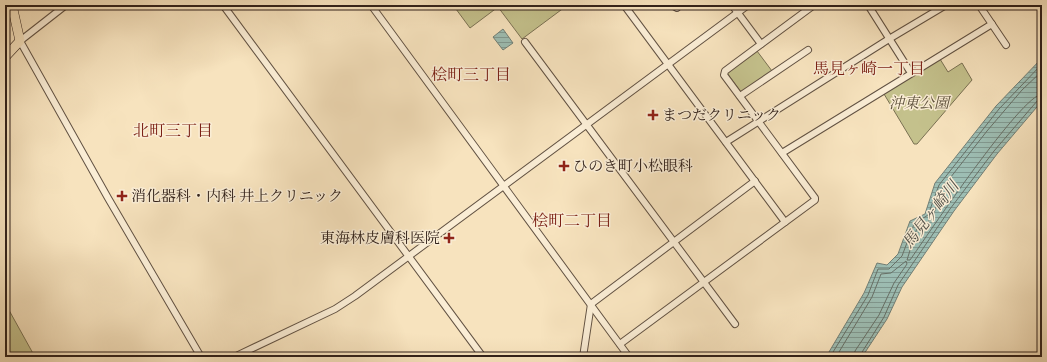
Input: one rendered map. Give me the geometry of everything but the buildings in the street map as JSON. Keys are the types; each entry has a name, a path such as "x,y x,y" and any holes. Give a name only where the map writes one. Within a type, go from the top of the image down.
{"highway":[{"path":"5,57 20,41 12,5"}],"street":[{"path":"66,5 20,41 108,198 201,357"},
{"path":"223,5 483,357"},
{"path":"371,5 629,357"},
{"path":"624,5 785,222"},
{"path":"672,5 677,8 680,5"},
{"path":"732,5 761,44"},
{"path":"234,357 335,309 748,5"},
{"path":"620,344 815,200 782,152 724,75 725,71 814,5"},
{"path":"868,5 911,73"},
{"path":"726,142 889,39 946,5"},
{"path":"979,5 1006,45"},
{"path":"782,152 992,24"},
{"path":"525,42 735,324"},
{"path":"740,96 808,50"},
{"path":"583,357 591,304 755,181"}],"green space":[{"path":"453,5 564,5 565,7 522,39 498,7 470,28"},
{"path":"757,51 772,71 741,92 727,73"},
{"name":"沖東公園","path":"940,59 948,72 962,63 972,80 917,144 914,144 884,94"},
{"path":"5,303 35,357 5,357"}],"water":[{"path":"503,29 513,43 503,50 493,37"},
{"name":"馬見ヶ崎川","path":"1042,58 1042,101 997,154 954,211 902,287 887,319 862,357 826,357 864,293 877,263 887,265 898,254 910,221 925,214 935,183 996,106"}],"place":[{"name":"まつだクリニック","path":"653,115"},
{"name":"ひのき町小松眼科","path":"564,166"},
{"name":"消化器科・内科 井上クリニック","path":"122,196"},
{"name":"東海林皮膚科医院","path":"449,238"}],"district":[{"name":"馬見ヶ崎一丁目","path":"869,68"},
{"name":"桧町三丁目","path":"471,74"},
{"name":"北町三丁目","path":"173,130"},
{"name":"桧町二丁目","path":"572,220"}]}
